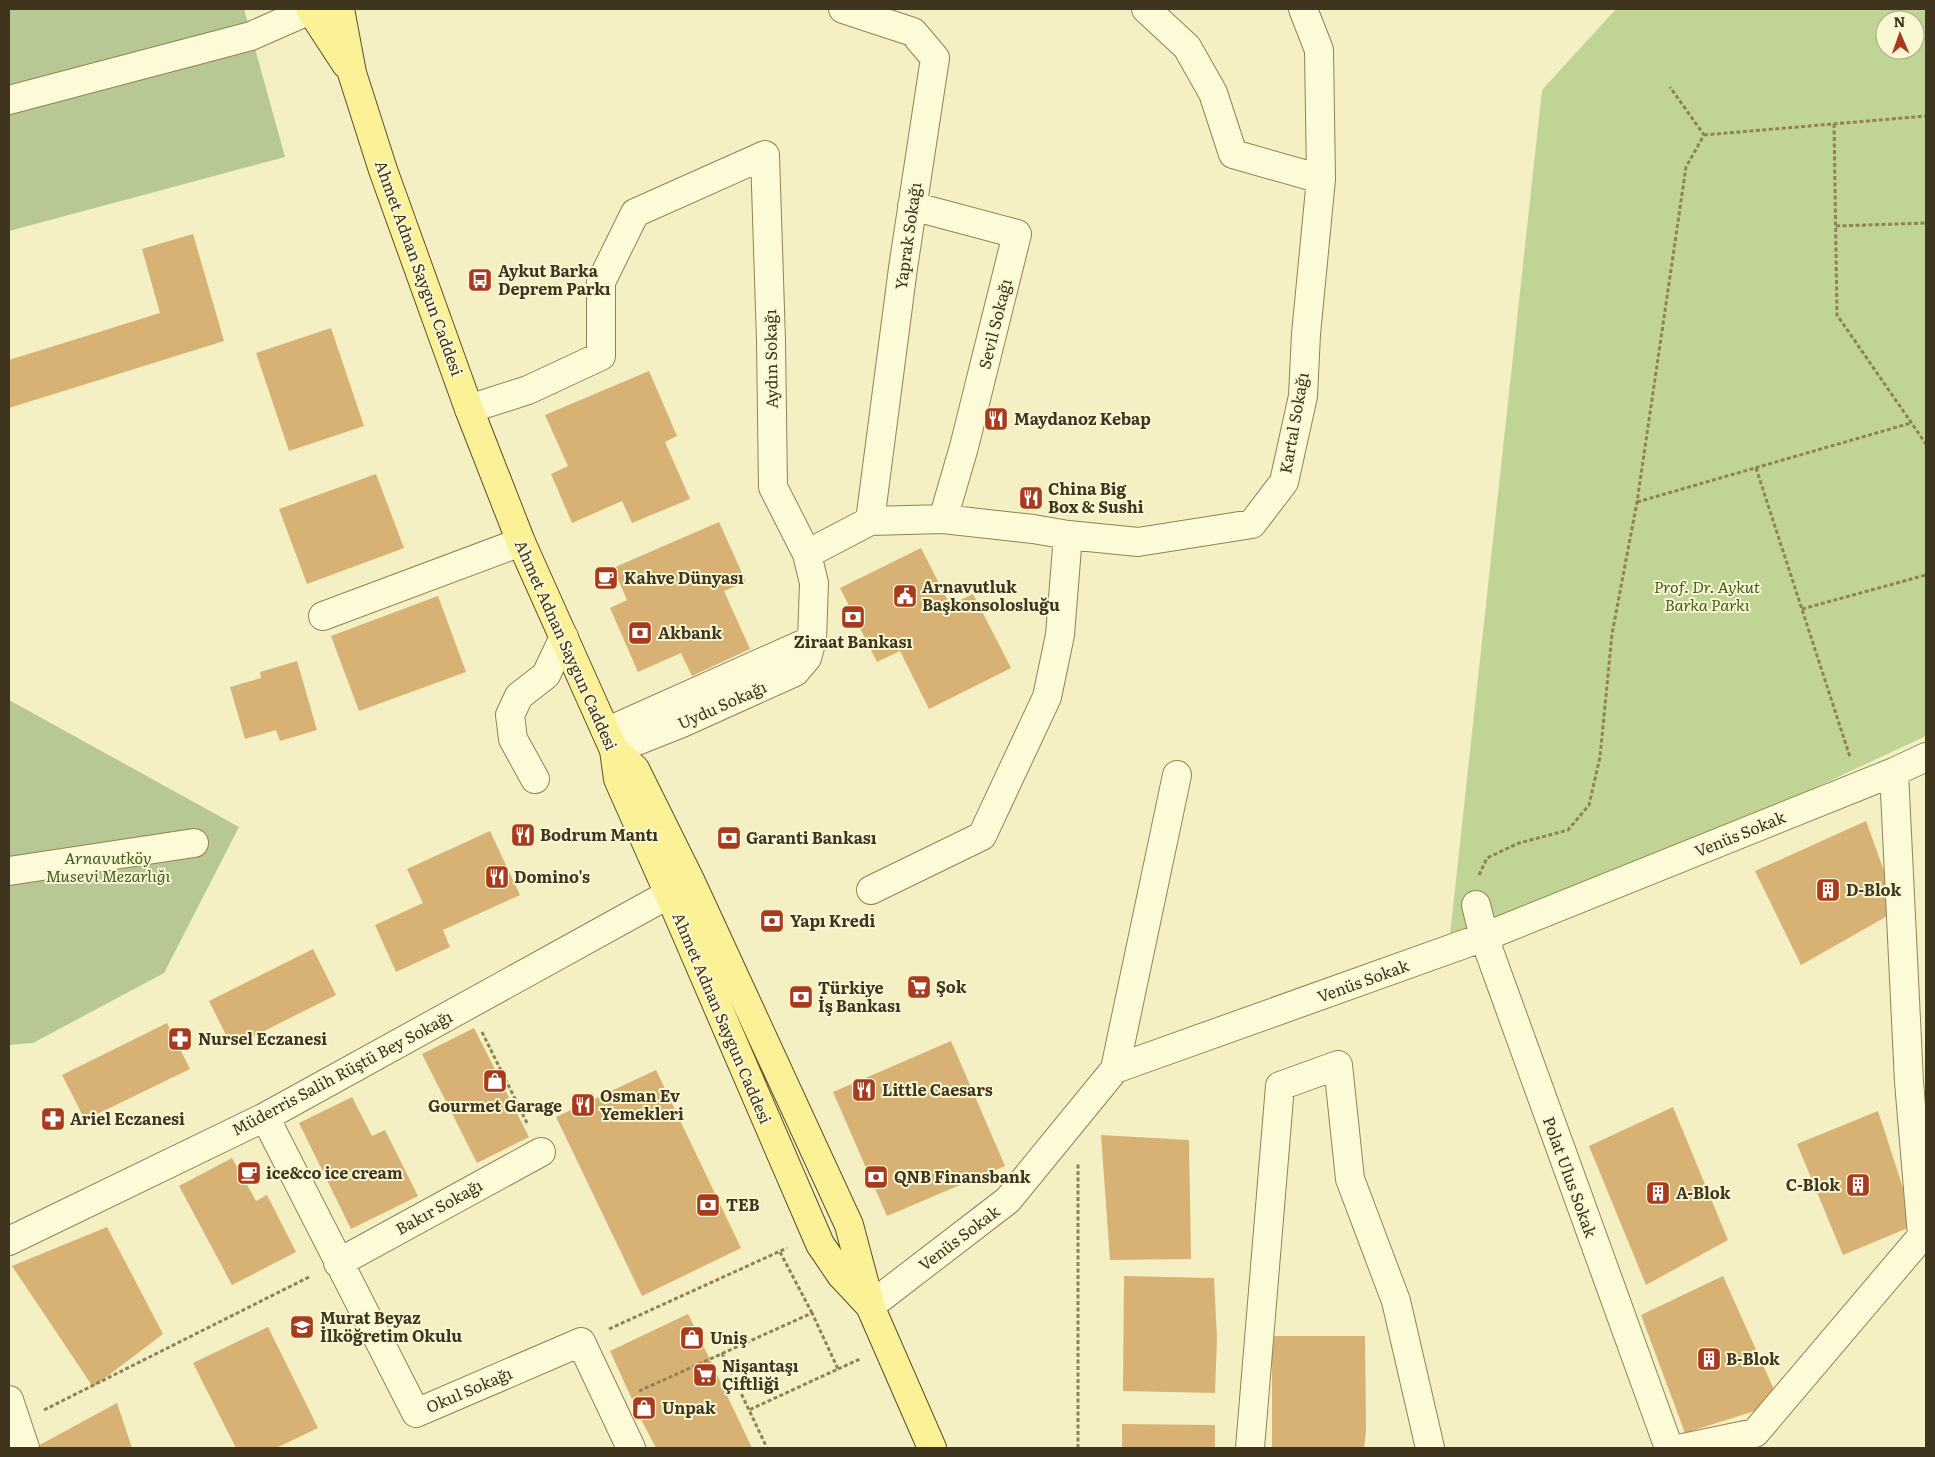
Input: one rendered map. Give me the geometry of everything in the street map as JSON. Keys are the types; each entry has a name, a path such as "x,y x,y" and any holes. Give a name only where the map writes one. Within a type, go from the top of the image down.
{"main road":[{"path":"310,9 352,73"},
{"name":"Ahmet Adnan Saygun Caddesi","path":"340,9 352,73 384,170 469,408 521,542 610,741 618,779 680,888 820,1244 841,1275 870,1306 932,1448"},
{"path":"680,888 849,1225 870,1306"}],"street":[{"path":"9,100 251,36 310,9"},
{"name":"Yaprak Sokağı","path":"843,9 913,32 934,58 912,206 870,521"},
{"path":"1146,9 1187,47 1212,93 1233,154 1321,179"},
{"name":"Kartal Sokağı","path":"807,554 870,521 943,519 1033,528 1068,535 1138,542 1252,524 1284,482 1302,396 1321,179 1319,50 1302,9"},
{"name":"Aydın Sokağı","path":"469,408 528,390 601,356 600,282 635,212 765,155 771,341 773,487 807,554"},
{"name":"Sevil Sokağı","path":"912,206 1017,234 964,447 943,519"},
{"path":"871,890 982,836 1047,698 1060,635 1068,535"},
{"path":"323,616 521,542"},
{"name":"Uydu Sokağı","path":"610,741 682,723 795,672 807,658 812,640 814,583 807,554"},
{"path":"535,779 513,739 510,715 519,696 546,675 564,638"},
{"name":"Venüs Sokak","path":"870,1306 1008,1200 1115,1069 1484,938 1894,772 1926,757"},
{"path":"1683,1448 1755,1433 1924,1235 1909,1082 1894,772"},
{"path":"1115,1069 1177,775"},
{"path":"9,870 194,843"},
{"name":"Müderris Salih Rüştü Bey Sokağı","path":"9,1241 265,1117 680,888"},
{"name":"Polat Ulus Sokak","path":"1476,905 1484,938 1669,1448"},
{"path":"1250,1448 1280,1086 1338,1065 1350,1180 1396,1301 1430,1448"},
{"name":"Okul Sokağı","path":"265,1117 416,1413 581,1342"},
{"name":"Bakır Sokağı","path":"338,1262 541,1152"},
{"path":"581,1342 631,1448"}],"path":[{"path":"1670,87 1704,135"},
{"path":"1704,135 1926,116"},
{"path":"1834,124 1837,315 1926,444"},
{"path":"1476,905 1480,871 1487,858 1519,842 1568,830 1589,805 1600,757 1612,634 1637,502 1686,167 1704,135"},
{"path":"1836,226 1926,223"},
{"path":"1637,502 1911,423"},
{"path":"1756,468 1859,786"},
{"path":"1802,609 1926,575"},
{"path":"469,1004 541,1152"},
{"path":"1078,1162 1078,1448"},
{"path":"581,1342 816,1235"},
{"path":"750,1410 838,1369 812,1313 780,1252"},
{"path":"15,1424 258,1304 338,1262"},
{"path":"630,1395 812,1313"},
{"path":"722,1353 767,1448"}],"green space":[{"path":"9,9 244,9 285,157 9,231"},
{"name":"Prof. Dr. Aykut Barka Parkı","path":"1616,9 1926,9 1926,736 1782,803 1450,935 1542,90"},
{"name":"Arnavutköy Musevi Mezarlığı","path":"9,700 239,827 164,973 33,1043 9,1045"}],"building":[{"path":"193,234 224,341 9,408 9,360 160,313 142,249"},
{"path":"331,328 364,426 289,451 256,353"},
{"path":"649,371 677,436 665,442 690,499 632,523 622,501 572,523 551,474 568,466 545,415"},
{"path":"376,474 404,548 307,584 279,509"},
{"path":"719,522 746,582 724,591 750,649 692,676 681,653 638,672 610,608 627,600 613,568"},
{"path":"921,548 950,605 973,594 1011,668 929,709 900,651 877,662 840,588"},
{"path":"438,596 466,672 359,711 331,636"},
{"path":"297,661 317,730 280,741 276,730 245,739 230,687 261,678 260,672"},
{"name":"D-Blok","path":"1866,821 1898,910 1801,965 1755,871"},
{"path":"490,831 520,895 443,930 450,947 396,972 375,925 423,903 407,869"},
{"path":"313,949 336,995 232,1047 209,1001"},
{"path":"167,1023 190,1069 85,1120 62,1075"},
{"path":"474,1028 529,1137 477,1163 422,1054"},
{"path":"951,1041 1005,1166 887,1216 833,1092"},
{"path":"656,1070 741,1248 642,1296 556,1117"},
{"path":"352,1097 372,1136 385,1130 418,1196 351,1229 299,1123"},
{"name":"A-Blok","path":"1673,1107 1728,1240 1646,1285 1589,1146"},
{"name":"C-Blok","path":"1878,1111 1915,1225 1843,1255 1797,1144"},
{"path":"1101,1135 1189,1140 1191,1259 1110,1260"},
{"path":"232,1158 256,1201 267,1195 296,1252 232,1285 179,1186"},
{"path":"107,1227 163,1334 93,1387 12,1266"},
{"path":"1124,1276 1214,1278 1217,1338 1215,1393 1123,1391"},
{"name":"B-Blok","path":"1723,1276 1780,1403 1685,1433 1641,1315"},
{"path":"688,1314 752,1448 656,1448 641,1419 610,1351"},
{"path":"268,1327 318,1428 276,1448 236,1448 193,1363"},
{"path":"1272,1336 1365,1336 1366,1431 1364,1448 1272,1448"},
{"path":"117,1403 132,1448 34,1448"},
{"path":"1122,1424 1215,1425 1215,1448 1122,1448"}],"place":[{"name":"Aykut Barka Deprem Parkı","path":"480,280"},
{"name":"Maydanoz Kebap","path":"996,419"},
{"name":"China Big Box & Sushi","path":"1031,498"},
{"name":"Kahve Dünyası","path":"606,578"},
{"name":"Arnavutluk Başkonsolosluğu","path":"905,596"},
{"name":"Ziraat Bankası","path":"853,617"},
{"name":"Akbank","path":"640,633"},
{"name":"Bodrum Mantı","path":"523,835"},
{"name":"Garanti Bankası","path":"729,838"},
{"name":"Domino's","path":"497,877"},
{"name":"D-Blok","path":"1828,890"},
{"name":"Yapı Kredi","path":"772,921"},
{"name":"Şok","path":"919,987"},
{"name":"Türkiye İş Bankası","path":"801,997"},
{"name":"Nursel Eczanesi","path":"180,1039"},
{"name":"Gourmet Garage","path":"495,1081"},
{"name":"Little Caesars","path":"864,1090"},
{"name":"Osman Ev Yemekleri","path":"583,1105"},
{"name":"Ariel Eczanesi","path":"53,1119"},
{"name":"ice&co ice cream","path":"249,1173"},
{"name":"QNB Finansbank","path":"876,1177"},
{"name":"C-Blok","path":"1858,1185"},
{"name":"A-Blok","path":"1658,1193"},
{"name":"TEB","path":"708,1205"},
{"name":"Murat Beyaz İlköğretim Okulu","path":"302,1327"},
{"name":"Uniş","path":"692,1338"},
{"name":"B-Blok","path":"1709,1359"},
{"name":"Nişantaşı Çiftliği","path":"705,1375"},
{"name":"Unpak","path":"644,1408"}]}
